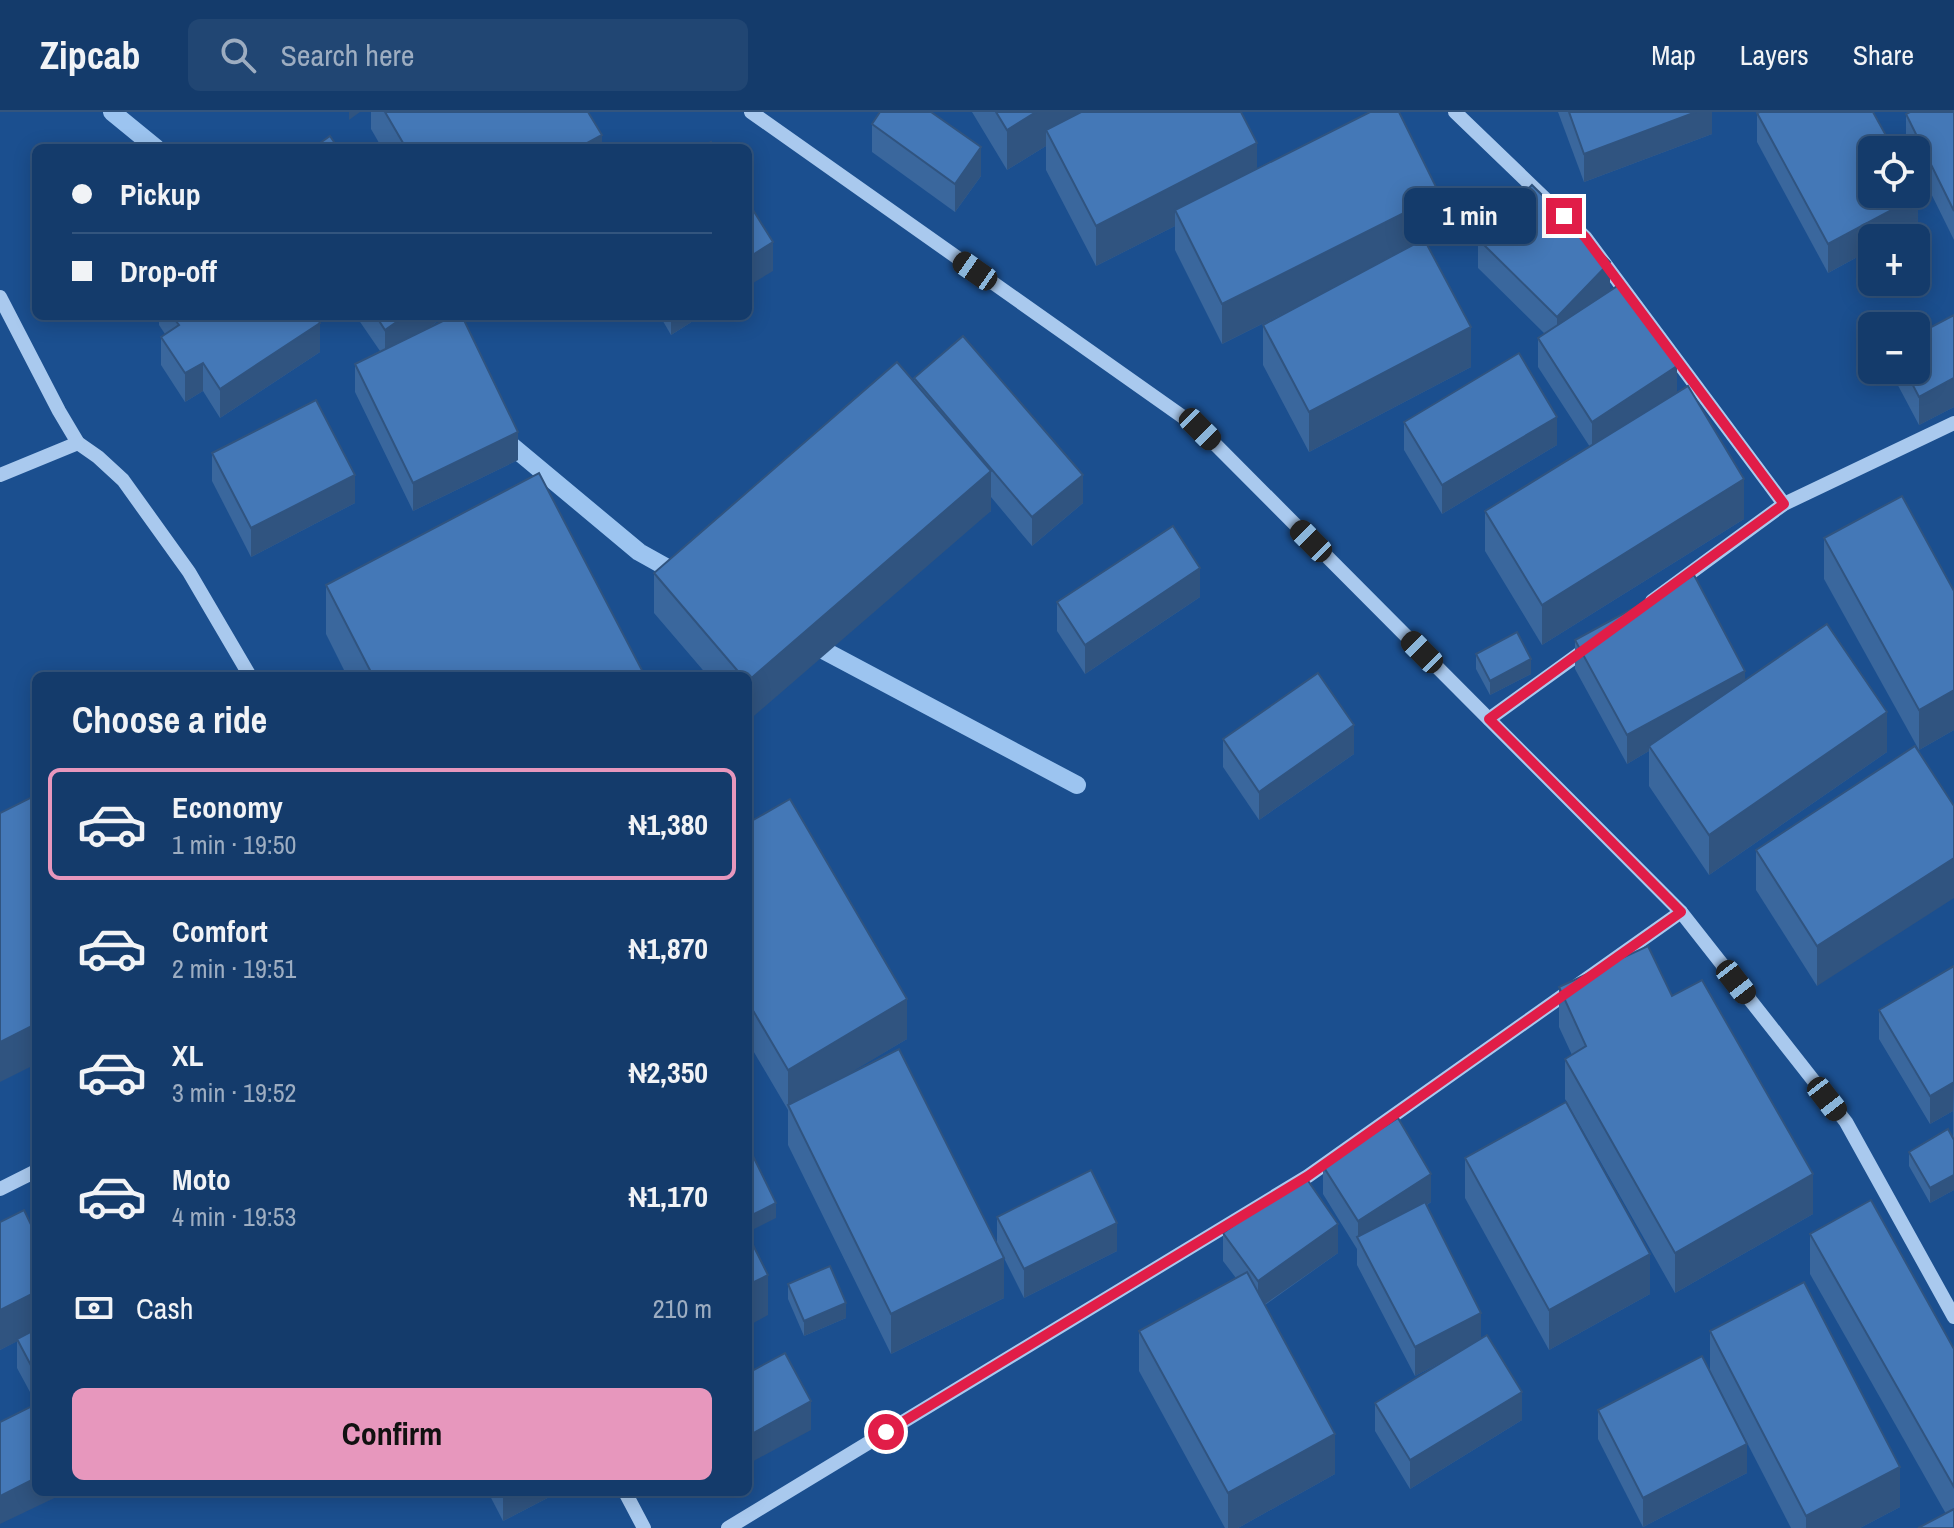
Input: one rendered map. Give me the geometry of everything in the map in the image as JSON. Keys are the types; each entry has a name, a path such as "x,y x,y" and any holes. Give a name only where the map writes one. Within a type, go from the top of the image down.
{"street":[{"path":"751,112 1200,429 1681,912 1846,1122 1954,1317"},
{"path":"1455,112 1585,237 1784,504"},
{"path":"0,297 78,443 123,480 189,572 248,672"},
{"path":"1643,607 1784,504 1954,423"},
{"path":"0,475 78,443"},
{"path":"1489,719 1605,635"},
{"path":"728,1528 1308,1176 1681,912"},
{"path":"0,1189 32,1173"},
{"path":"627,1496 644,1528"}],"building":[{"path":"385,112 588,112 602,135 585,144 404,144"},
{"path":"880,112 931,112 981,147 955,184 872,124"},
{"path":"996,112 1036,112 1007,130"},
{"path":"1081,112 1241,112 1257,143 1096,226 1046,130"},
{"path":"1370,112 1399,112 1440,195 1222,304 1175,210"},
{"path":"1569,112 1696,112 1584,154"},
{"path":"1873,112 1886,136 1858,136 1858,208 1896,208 1866,224 1858,224 1858,228 1828,244 1757,113"},
{"path":"1954,112 1954,211 1930,162 1930,136 1917,136 1906,114"},
{"path":"330,136 335,144 319,144"},
{"path":"1532,185 1610,262 1557,317 1478,239"},
{"path":"752,208 773,242 752,255"},
{"path":"1424,239 1471,327 1309,412 1263,325"},
{"path":"1622,283 1677,366 1592,422 1538,338"},
{"path":"1954,315 1954,378 1919,397 1912,384 1930,384 1930,328"},
{"path":"175,320 318,320 320,323 220,389 203,363 185,373 161,337 179,325"},
{"path":"379,320 399,320 385,330"},
{"path":"445,320 464,320 518,432 413,483 355,364"},
{"path":"963,336 1083,475 1032,517 914,378"},
{"path":"1519,353 1557,417 1442,485 1404,422"},
{"path":"897,362 991,471 752,678 752,672 739,672 654,573"},
{"path":"1688,386 1744,479 1542,605 1485,511"},
{"path":"316,400 355,475 251,528 212,453"},
{"path":"539,473 643,672 371,672 326,585"},
{"path":"1902,496 1954,591 1954,690 1919,710 1824,538"},
{"path":"1173,526 1200,568 1085,645 1057,602"},
{"path":"1694,575 1745,671 1627,735 1575,640"},
{"path":"1827,624 1887,712 1709,835 1649,746"},
{"path":"1517,632 1531,659 1490,681 1476,654"},
{"path":"1318,673 1354,725 1259,792 1223,739"},
{"path":"1915,746 1954,806 1954,858 1817,946 1756,850"},
{"path":"32,797 32,1026 0,1042 0,813"},
{"path":"790,799 907,999 788,1070 752,1009 752,821"},
{"path":"1648,946 1672,996 1702,980 1813,1174 1675,1253 1565,1059 1586,1046 1559,987"},
{"path":"1954,966 1954,1082 1930,1096 1879,1010"},
{"path":"899,1049 1004,1258 891,1314 788,1105"},
{"path":"1566,1102 1650,1254 1549,1310 1465,1158"},
{"path":"1398,1118 1431,1174 1358,1221 1323,1166"},
{"path":"1948,1129 1954,1140 1954,1175 1930,1188 1909,1152"},
{"path":"752,1154 776,1203 752,1215"},
{"path":"1091,1170 1117,1223 1024,1269 997,1217"},
{"path":"1304,1175 1338,1224 1258,1281 1223,1233"},
{"path":"1871,1200 1954,1349 1954,1487 1810,1234"},
{"path":"1425,1202 1481,1313 1415,1347 1357,1237"},
{"path":"24,1210 32,1227 32,1294 0,1310 0,1222"},
{"path":"752,1243 768,1275 752,1283"},
{"path":"830,1266 846,1303 804,1321 788,1284"},
{"path":"1247,1272 1335,1434 1228,1493 1139,1331"},
{"path":"1804,1282 1900,1467 1806,1516 1710,1331"},
{"path":"32,1331 32,1367 17,1339"},
{"path":"1487,1335 1522,1392 1410,1460 1375,1403"},
{"path":"785,1353 811,1401 752,1434 752,1371"},
{"path":"1702,1356 1747,1444 1643,1498 1598,1410"},
{"path":"32,1406 32,1480 0,1496 0,1422"},
{"path":"1954,1509 1954,1528 1918,1528"}],"waterway":[{"path":"112,112 151,144"},
{"path":"500,436 639,552 682,576"},
{"path":"808,642 1077,785"}],"route":[{"path":"886,1432 1308,1176 1681,912 1489,719 1784,504 1585,237 1564,216"}]}
